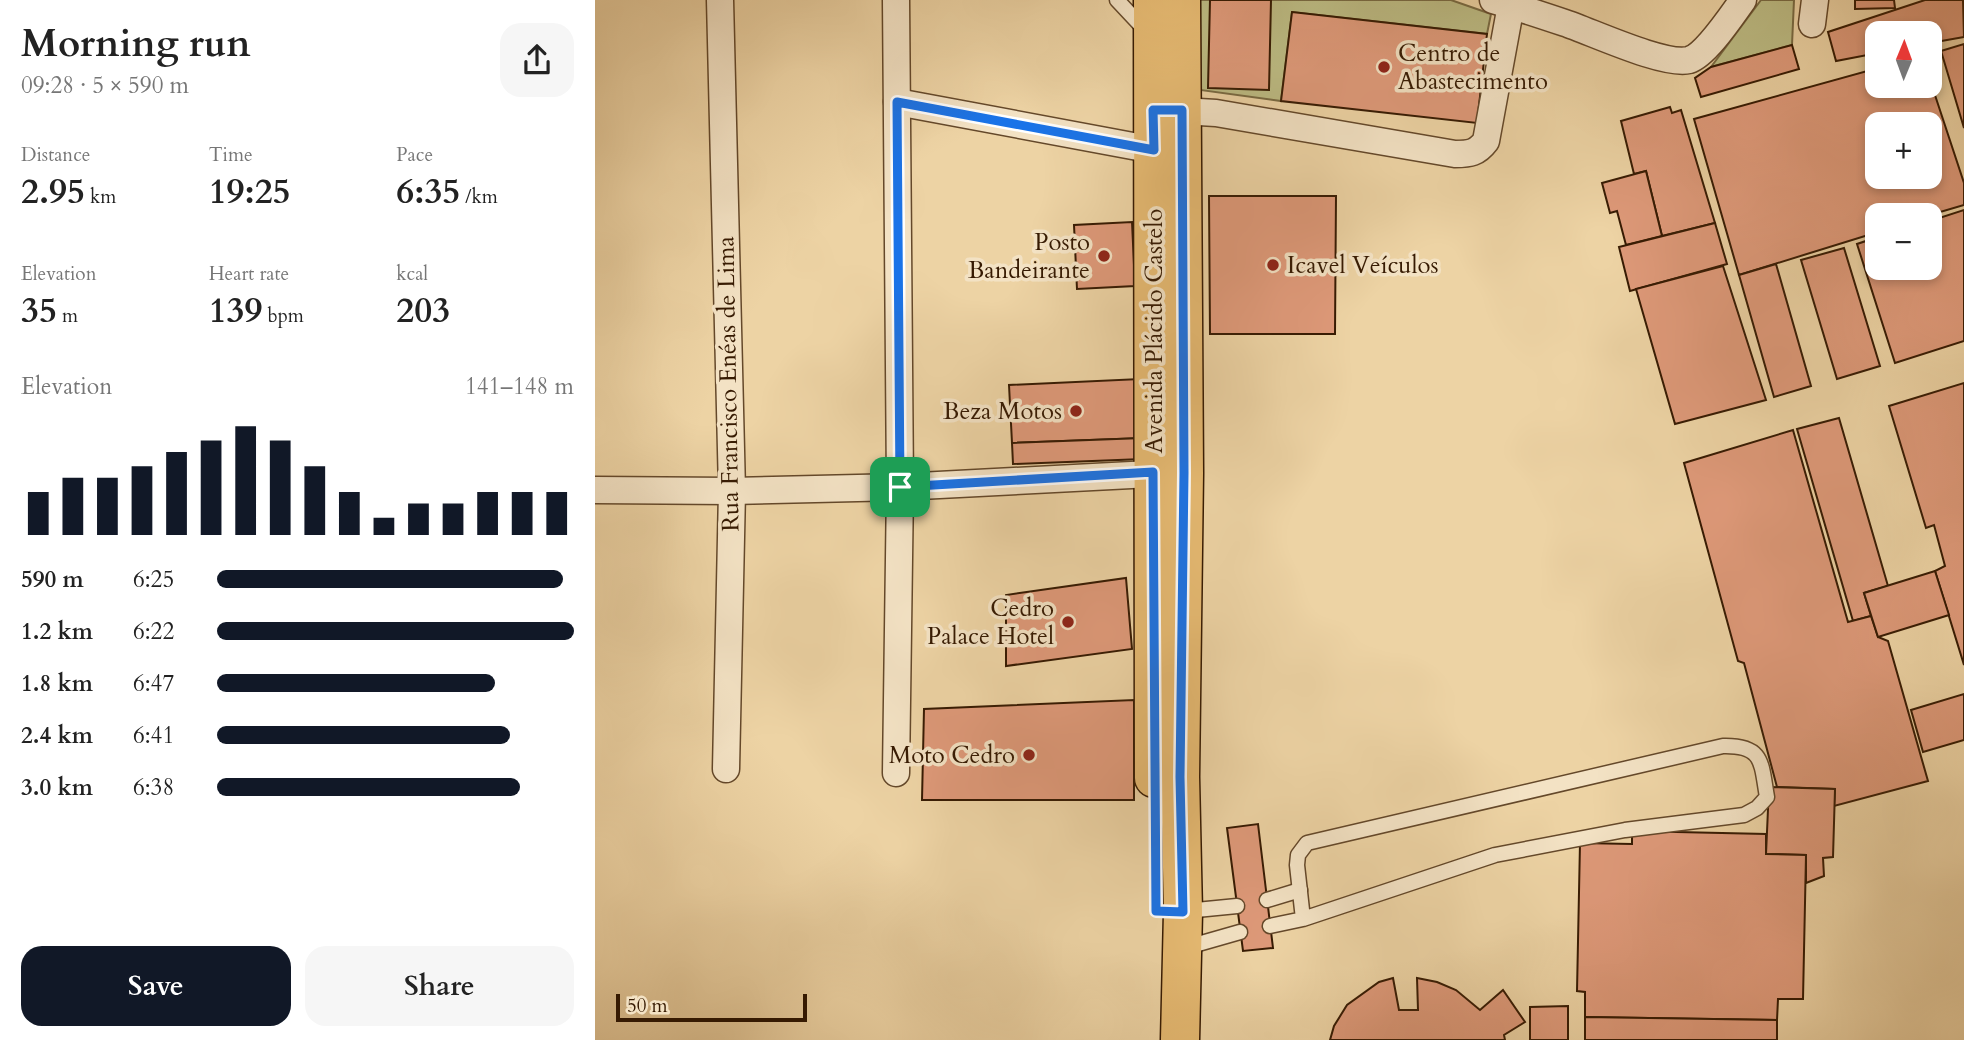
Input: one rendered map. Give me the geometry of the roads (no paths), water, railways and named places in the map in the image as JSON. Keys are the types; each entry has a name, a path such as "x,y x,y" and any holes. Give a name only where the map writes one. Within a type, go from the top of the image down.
{"main road":[{"name":"Avenida Plácido Castelo","path":"1153,0 1153,39 1168,110"},
{"name":"Avenida Plácido Castelo","path":"1180,1040 1167,777 1167,150 1168,110 1181,0"},
{"name":"Avenida Plácido Castelo","path":"1156,1040 1174,924"}],"street":[{"name":"Rua Francisco Enéas de Lima","path":"720,0 732,491 726,769"},
{"path":"896,0 900,487 896,773"},
{"path":"1168,110 1216,113 1469,154 1479,149 1486,141 1502,3 1656,56 1690,60 1703,51 1743,0"},
{"path":"897,102 1167,150"},
{"path":"595,490 732,491 900,487 1168,473"}],"lane":[{"path":"1117,0 1153,39"},
{"path":"1270,926 1303,919 1495,856 1625,830 1744,815 1757,808 1767,797 1761,765 1754,751 1741,745 1723,746 1307,842 1298,855 1303,919"},
{"path":"1267,900 1300,890"},
{"path":"1174,924 1237,906"},
{"path":"1174,924 1240,932"}],"place":[{"name":"Centro de Abastecimento","path":"1384,67"},
{"name":"Posto Bandeirante","path":"1104,256"},
{"name":"Icavel Veículos","path":"1273,265"},
{"name":"Beza Motos","path":"1076,411"},
{"name":"Cedro Palace Hotel","path":"1068,622"},
{"name":"Moto Cedro","path":"1029,755"}]}
